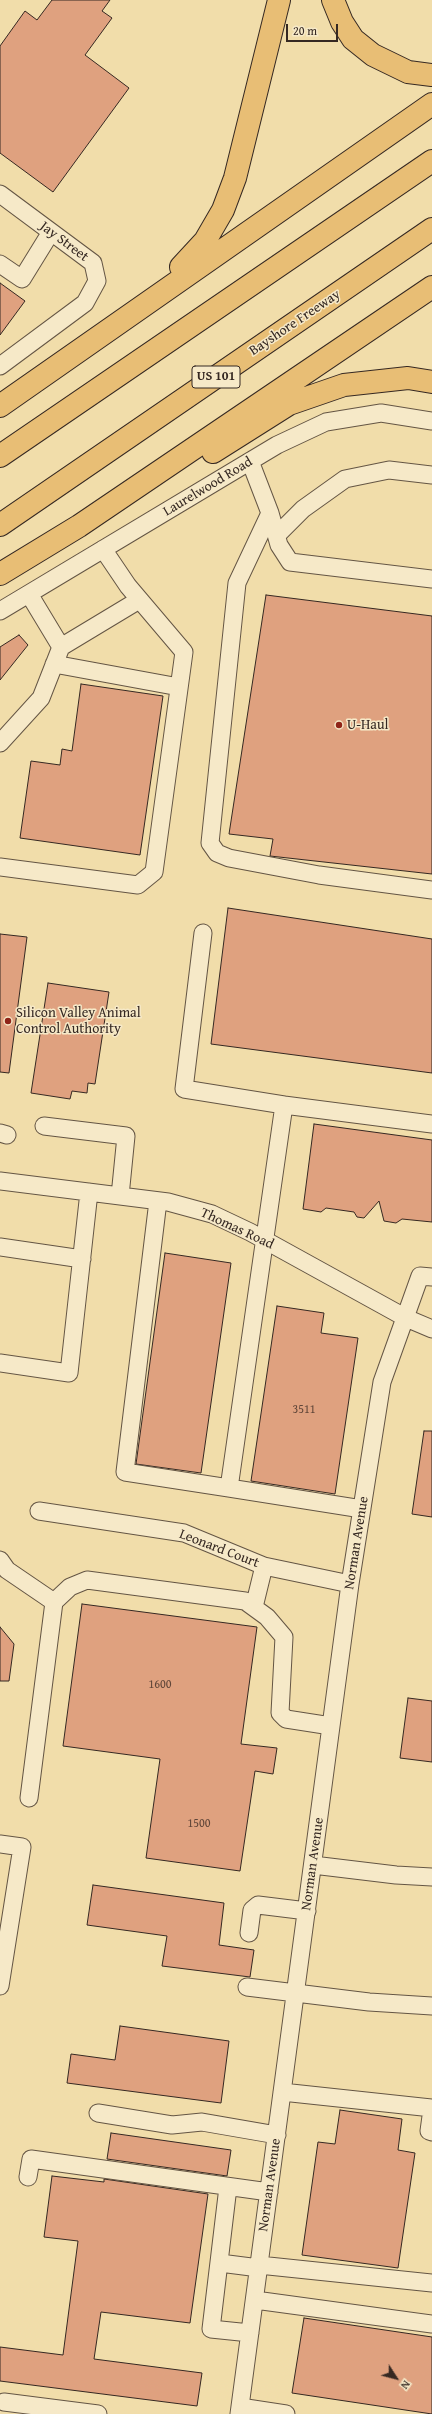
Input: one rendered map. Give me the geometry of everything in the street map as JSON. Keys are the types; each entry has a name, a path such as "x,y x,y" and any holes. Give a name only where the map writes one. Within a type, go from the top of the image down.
{"highway":[{"path":"127,315 177,273 205,241 223,210 235,178 279,0"},
{"path":"333,0 342,22 353,38 373,56 408,72 432,75"},
{"path":"0,406 127,315 432,104"},
{"path":"0,456 432,161"},
{"name":"Bayshore Freeway","path":"0,525 432,229"},
{"path":"0,574 79,526 432,287"},
{"path":"79,526 116,512 290,404 344,385 408,378 432,382"}],"street":[{"name":"Jay Street","path":"0,194 93,263 97,281 85,303 0,366"},
{"path":"0,264 22,279 52,232"},
{"name":"Laurelwood Road","path":"0,611 277,445 326,422 381,412 432,421"},
{"path":"250,462 270,513 276,535 290,562 432,579"},
{"path":"276,535 302,509 345,479 389,470 432,475"},
{"path":"270,513 237,583 210,843 217,853 229,858 319,875 432,890"},
{"path":"0,867 138,885 154,872 184,652 139,600 104,550"},
{"path":"29,594 61,647"},
{"path":"1,745 41,698 61,647 139,600"},
{"path":"54,664 179,687"},
{"path":"204,933 184,1089 284,1105 432,1124"},
{"path":"229,1488 284,1105"},
{"path":"44,1126 126,1136 120,1196"},
{"name":"Thomas Road","path":"0,1181 158,1201 212,1214 265,1240 406,1318 432,1329"},
{"path":"0,1363 69,1373 89,1192"},
{"path":"158,1201 125,1472 362,1509"},
{"path":"0,1247 82,1259"},
{"name":"Norman Avenue","path":"240,2411 350,1584 382,1382 420,1276 432,1278"},
{"name":"Leonard Court","path":"39,1511 184,1533 264,1566 350,1584"},
{"path":"0,1560 8,1570 54,1602"},
{"path":"254,1607 264,1566"},
{"path":"29,1798 54,1602 70,1587 87,1580 246,1601 267,1617 284,1637 280,1713 286,1719 331,1726"},
{"path":"0,1844 22,1847 0,1986"},
{"path":"313,1864 396,1875 432,1877"},
{"path":"249,1934 252,1910 258,1905 307,1911"},
{"path":"247,1987 369,2002 432,2006"},
{"path":"282,2092 432,2108 429,2131 432,2132"},
{"path":"98,2113 172,2125 202,2122 277,2135"},
{"path":"28,2177 31,2159 269,2192"},
{"path":"228,2187 211,2329 250,2333"},
{"path":"220,2263 432,2283"},
{"path":"255,2300 432,2324"},
{"path":"4,2402 98,2414"},
{"path":"240,2411 286,2414"}],"building":[{"path":"52,0 110,0 102,11 112,18 85,55 129,88 53,192 0,153 0,46 25,11 37,20"},
{"path":"0,283 25,301 0,335"},
{"name":"U-Haul","path":"266,595 432,616 432,874 270,856 273,839 229,834"},
{"path":"19,635 28,645 0,680 0,647"},
{"path":"81,684 163,696 140,855 20,838 31,761 60,765 62,749 72,751"},
{"path":"228,908 432,939 432,1073 211,1044"},
{"name":"Silicon Valley Animal Control Authority","path":"0,934 27,937 9,1073 0,1072"},
{"path":"48,983 109,992 95,1084 88,1083 87,1093 72,1091 70,1099 31,1093"},
{"path":"314,1124 432,1140 432,1222 402,1219 396,1223 384,1221 379,1201 364,1218 357,1217 354,1212 326,1208 321,1212 303,1209"},
{"path":"165,1253 231,1263 201,1473 136,1464"},
{"path":"277,1306 324,1313 321,1333 358,1338 335,1494 251,1481"},
{"path":"424,1431 432,1431 432,1517 412,1514"},
{"path":"82,1604 257,1627 241,1744 277,1748 273,1774 255,1771 240,1871 146,1858 160,1759 63,1746"},
{"path":"0,1627 14,1644 9,1681 0,1681"},
{"path":"408,1698 432,1701 432,1762 400,1758"},
{"path":"93,1885 224,1903 219,1945 254,1950 250,1977 162,1966 167,1936 87,1925"},
{"path":"120,2026 229,2041 221,2103 67,2083 71,2054 115,2060"},
{"path":"340,2110 402,2119 398,2150 415,2153 398,2268 302,2255 318,2142 335,2144"},
{"path":"111,2133 231,2150 227,2176 107,2159"},
{"path":"52,2176 104,2182 104,2179 208,2194 190,2323 101,2312 94,2359 202,2373 197,2406 0,2381 0,2347 63,2355 78,2241 44,2237"},
{"path":"304,2318 432,2337 432,2414 292,2393"}],"place":[{"name":"U-Haul","path":"339,725"},
{"name":"Silicon Valley Animal Control Authority","path":"8,1021"}]}
